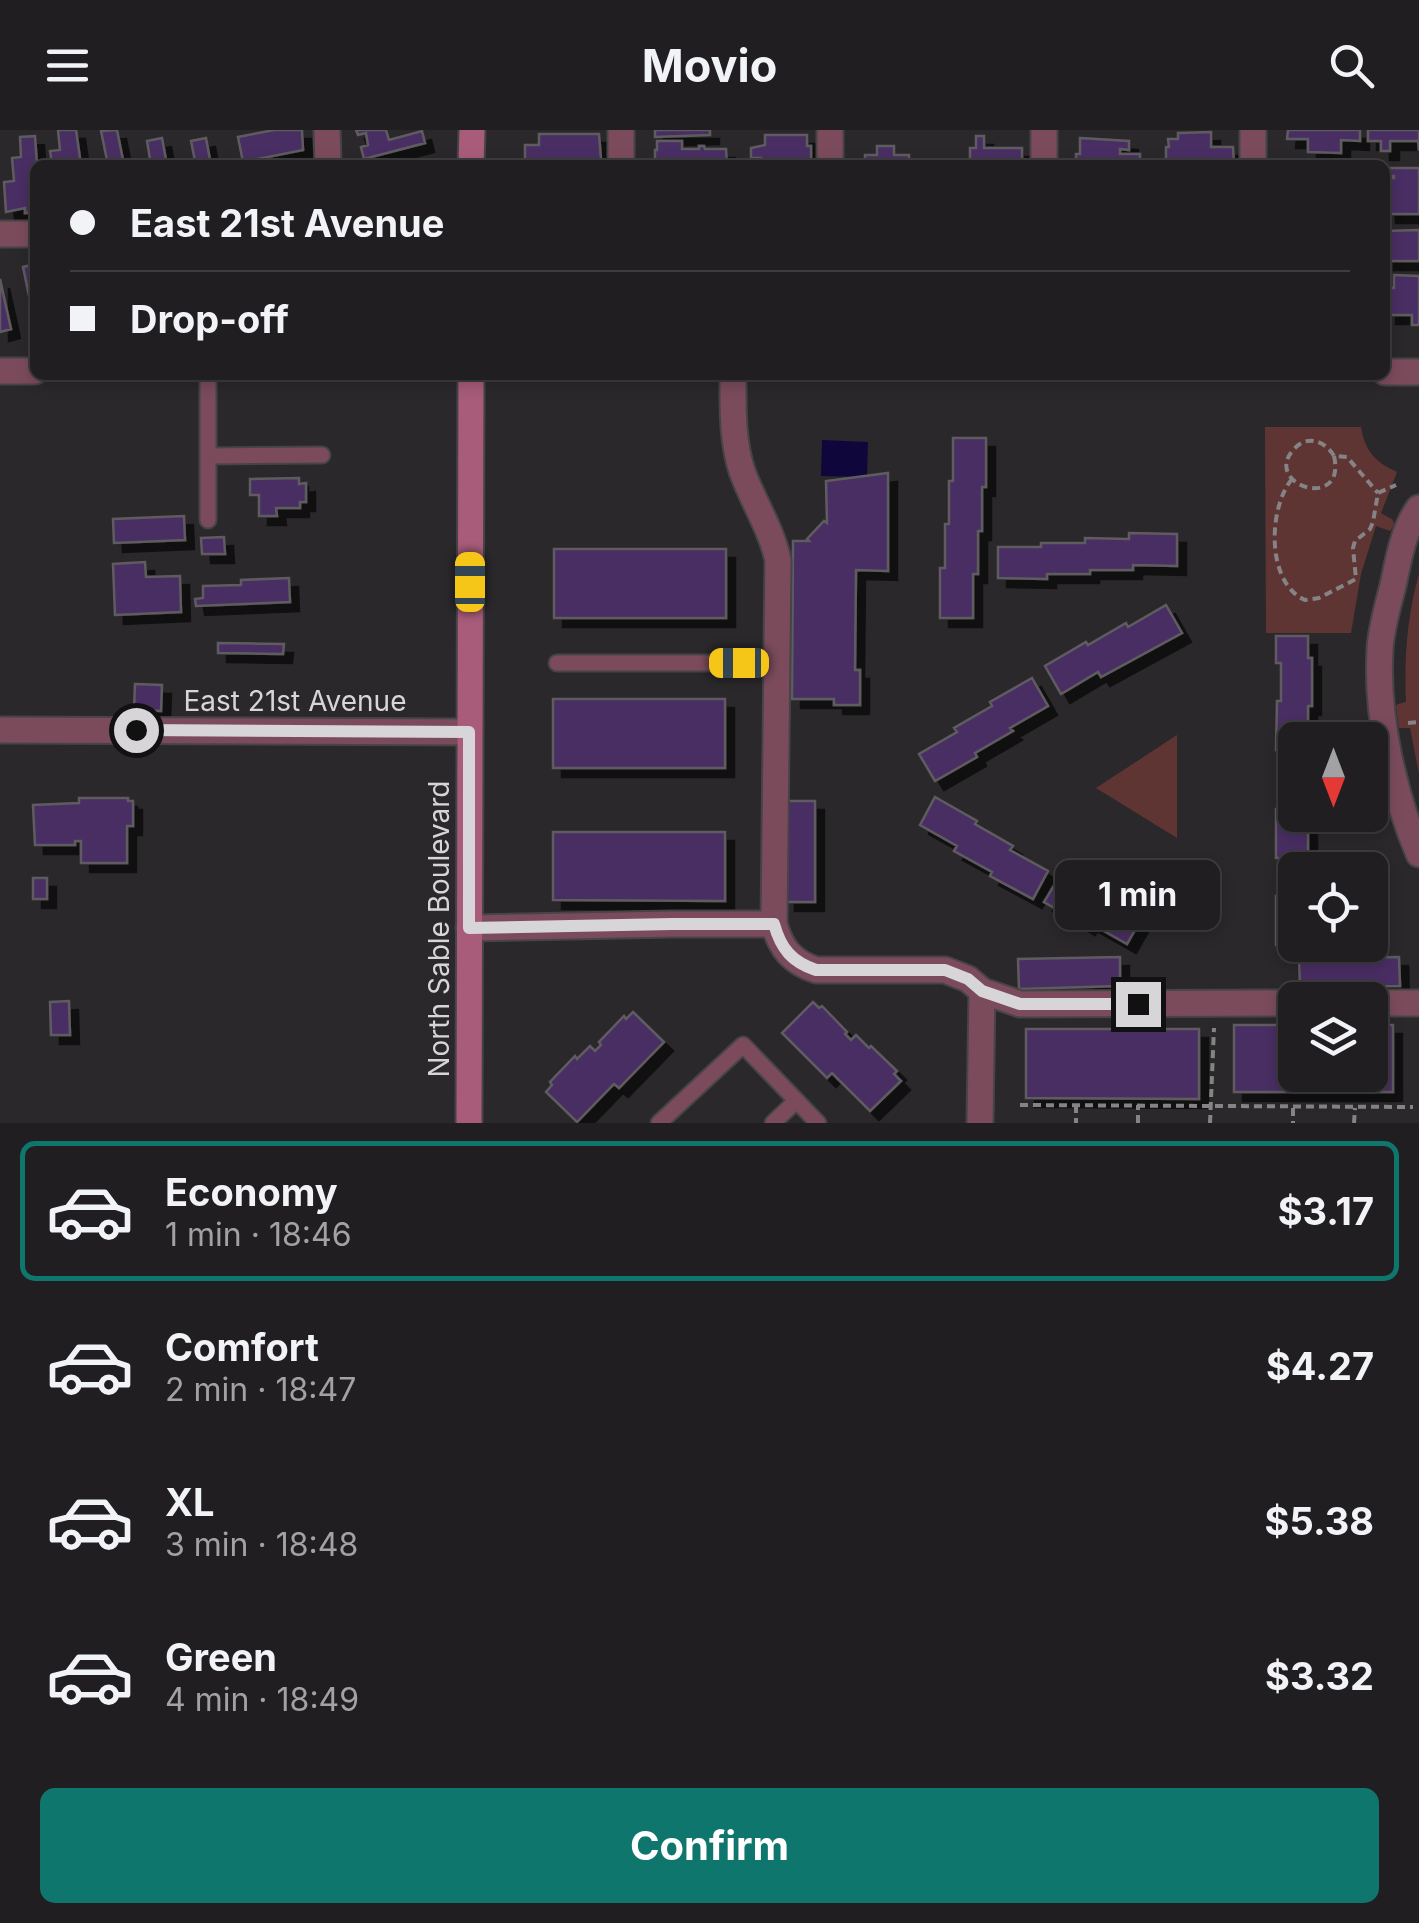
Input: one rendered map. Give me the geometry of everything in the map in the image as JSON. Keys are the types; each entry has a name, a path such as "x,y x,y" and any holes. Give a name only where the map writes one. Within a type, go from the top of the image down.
{"street":[{"path":"327,130 328,160"},
{"path":"472,130 472,160"},
{"path":"622,130 622,160"},
{"path":"830,130 830,160"},
{"path":"1044,130 1044,160"},
{"path":"1253,130 1253,160"},
{"path":"0,234 30,234"},
{"path":"0,371 30,371"},
{"path":"1390,372 1419,372"},
{"name":"North Sable Boulevard","path":"469,1123 470,380"},
{"path":"733,380 735,432 742,469 773,538 778,560 774,924 786,952 800,964 816,970 945,970 968,979 982,991 1020,1004 1278,1003"},
{"path":"1419,508 1401,546 1380,646 1380,704 1408,829 1419,854"},
{"name":"East 21st Avenue","path":"0,730 469,732"},
{"path":"469,928 774,924"},
{"path":"980,1123 982,991"},
{"path":"1388,1003 1419,1003"}],"lane":[{"path":"208,380 208,520"},
{"path":"208,456 322,455"},
{"path":"557,664 776,663"},
{"path":"659,1123 743,1045 818,1123"},
{"path":"773,1123 796,1101"}],"path":[{"path":"1322,443 1334,456 1335,472 1321,488 1305,488 1292,479 1287,462 1300,444 1322,443"},
{"path":"1292,479 1277,512 1276,552 1283,580 1292,592 1305,600 1318,598 1356,579 1352,548 1370,529 1378,494 1347,457 1334,456"},
{"path":"1378,494 1396,485"},
{"path":"1210,1123 1214,1026"},
{"path":"1020,1105 1413,1107"},
{"path":"1076,1105 1076,1123"},
{"path":"1138,1105 1138,1123"},
{"path":"1293,1106 1293,1123"},
{"path":"1354,1123 1355,1106"}],"shaded area":[{"path":"1265,427 1361,427 1372,455 1397,472 1381,513 1394,525 1390,531 1376,526 1361,574 1351,633 1266,633"},
{"path":"822,440 868,442 867,477 821,476"},
{"path":"1419,574 1419,774 1410,728 1399,728 1396,706 1406,702 1407,638"},
{"path":"1177,735 1177,838 1096,788"}],"building":[{"path":"58,130 76,130 80,160 52,160 50,151 60,150"},
{"path":"117,130 123,160 107,160 101,131"},
{"path":"274,130 302,130 303,150 243,160 238,137"},
{"path":"356,130 386,130 389,140 422,131 425,143 364,159 361,147 368,145 366,133 358,135"},
{"path":"655,130 710,130 710,135 655,137"},
{"path":"1288,130 1360,130 1360,141 1341,140 1341,153 1308,152 1308,139 1287,139"},
{"path":"1368,130 1419,130 1419,151 1418,141 1390,141 1390,151 1381,151 1381,141 1368,141"},
{"path":"1211,132 1211,147 1233,147 1234,160 1166,160 1168,139 1178,139 1178,133"},
{"path":"539,134 599,134 601,160 525,160 525,145 539,145"},
{"path":"765,135 807,135 811,160 751,158 751,148 765,145"},
{"path":"35,136 37,160 30,160 30,212 25,213 25,208 6,212 4,182 14,181 12,158 21,157 20,137"},
{"path":"976,136 984,136 984,148 1022,148 1022,160 970,160 970,148 976,148"},
{"path":"162,138 166,160 150,160 147,141"},
{"path":"206,138 210,160 195,160 191,141"},
{"path":"1080,138 1129,141 1129,150 1120,149 1120,154 1140,154 1140,160 1076,160 1076,154 1080,154"},
{"path":"657,141 682,141 682,149 726,149 727,160 655,160"},
{"path":"877,146 894,146 894,155 909,155 909,160 865,160 865,155 877,155"},
{"path":"1390,168 1419,168 1419,214 1390,214 1390,178 1394,176 1390,176"},
{"path":"1419,230 1419,261 1390,261 1390,231"},
{"path":"30,265 30,301 23,267"},
{"path":"1394,275 1419,276 1419,325 1412,325 1412,315 1390,315 1390,288 1394,288"},
{"path":"0,279 11,329 0,332"},
{"path":"953,438 986,438 986,487 982,487 978,574 973,574 973,618 940,618 940,568 945,568"},
{"path":"888,473 888,571 856,570 855,670 860,670 860,705 834,705 834,699 792,699 793,541 809,541 824,521 827,523 826,481"},
{"path":"299,478 299,484 306,483 306,502 300,502 300,508 276,508 277,516 259,516 259,495 250,495 250,479"},
{"path":"184,516 185,540 114,543 113,519"},
{"path":"1129,533 1177,534 1177,566 1133,565 1133,570 1047,574 1047,579 998,578 998,547 1085,543 1085,538 1129,539"},
{"path":"224,537 225,554 202,554 201,538"},
{"path":"554,549 726,549 726,618 554,618"},
{"path":"145,562 146,577 180,576 181,612 115,615 113,564"},
{"path":"289,578 290,602 196,606 195,599 203,598 203,586"},
{"path":"1166,605 1182,633 1061,694 1045,666"},
{"path":"1276,636 1308,636 1312,706 1308,706 1308,722 1278,722 1278,750 1277,701 1281,701 1281,663 1276,663"},
{"path":"218,643 284,644 283,654 218,653"},
{"path":"1032,678 1048,706 975,753 977,757 935,781 919,754 957,732 954,728 992,706 990,702"},
{"path":"135,684 162,685 161,711 134,710"},
{"path":"553,699 725,699 725,768 553,768"},
{"path":"935,797 1013,846 1010,850 1048,871 1033,899 990,876 992,872 954,851 957,846 920,825"},
{"path":"79,798 133,801 133,826 127,826 127,863 81,863 81,841 75,841 75,845 35,845 33,805 79,803"},
{"path":"785,801 815,801 815,902 786,902"},
{"path":"1278,809 1278,832 1308,832 1308,852 1278,852 1276,858"},
{"path":"553,832 725,832 725,901 553,900"},
{"path":"1061,874 1143,916 1127,944 1044,902"},
{"path":"33,878 47,878 47,899 33,899"},
{"path":"1278,896 1278,945 1276,945"},
{"path":"1120,957 1120,986 1019,989 1018,959"},
{"path":"1388,957 1399,957 1400,986 1388,986 1388,982 1300,982 1299,962 1388,962"},
{"path":"69,1001 70,1035 51,1035 50,1002"},
{"path":"813,1002 819,1008 822,1006 851,1040 856,1035 897,1071 894,1074 901,1081 870,1111 832,1073 827,1078 782,1033"},
{"path":"633,1012 664,1042 619,1088 614,1084 577,1122 546,1092 550,1082 575,1056 577,1059 590,1046 595,1051 624,1016 626,1019"},
{"path":"1234,1025 1278,1025 1278,1092 1234,1092"},
{"path":"1388,1025 1393,1025 1393,1092 1388,1092"},
{"path":"1026,1029 1199,1029 1199,1099 1026,1098"}],"route":[{"path":"136,730 469,732 469,928 774,924 786,952 800,964 816,970 945,970 968,979 982,991 1020,1004 1138,1004"}]}
